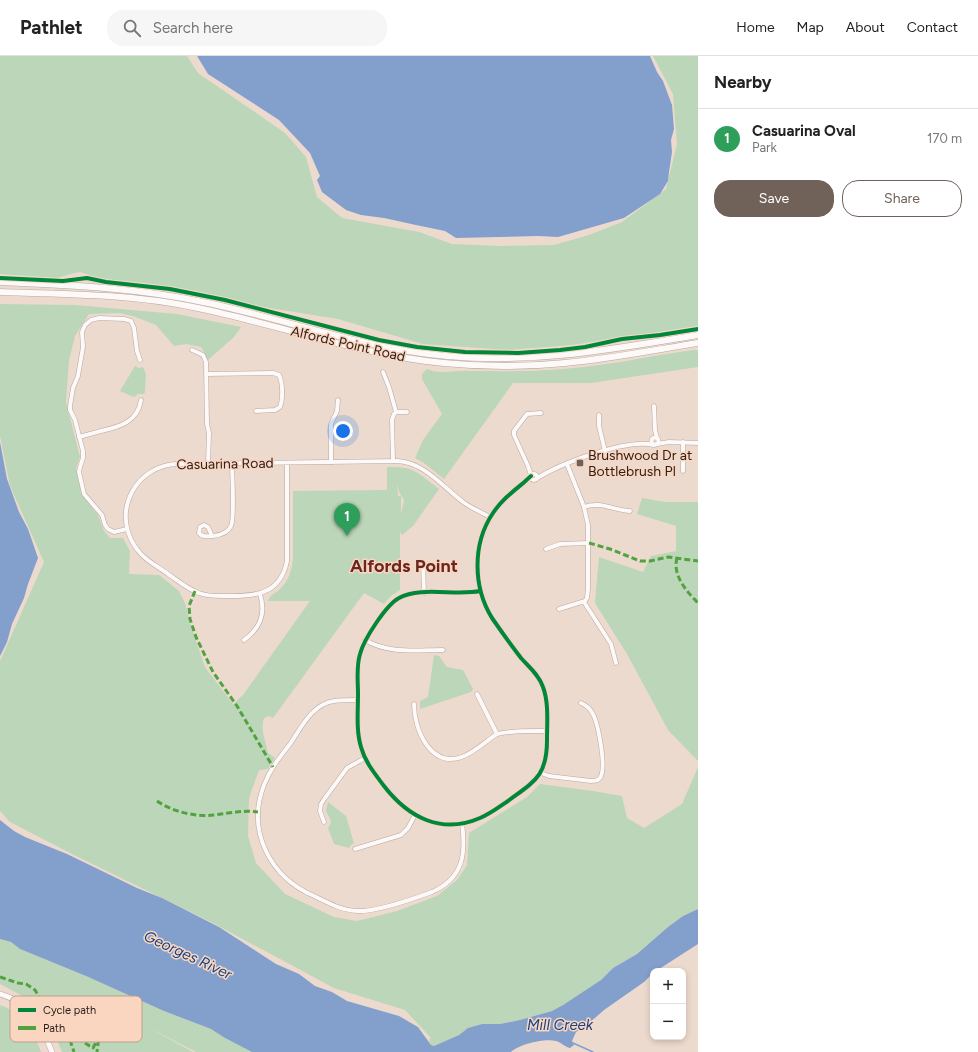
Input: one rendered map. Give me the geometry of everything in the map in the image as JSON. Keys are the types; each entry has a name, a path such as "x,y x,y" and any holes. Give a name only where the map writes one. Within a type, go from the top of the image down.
{"highway":[{"name":"Alfords Point Road","path":"0,282 136,290 226,306 373,344 410,352 460,357 507,359 559,356 698,335"},
{"name":"Alfords Point Road","path":"0,292 54,293 122,297 182,305 226,314 385,354 430,362 504,366 559,364 698,342"}],"main road":[{"path":"0,994 10,998"},
{"path":"48,1042 52,1052"}],"street":[{"path":"127,529 116,532 108,529 102,515 86,496 79,472 83,456 75,420 71,413 70,406 82,351 82,332 87,323 93,319 129,320 133,323 136,351 140,360"},
{"path":"192,350 200,353 205,358 206,362 207,424 209,433 208,464"},
{"path":"383,372 396,412 392,420 393,461"},
{"path":"207,374 273,373 279,375 281,381 282,404 280,408 275,410 256,411"},
{"path":"79,437 115,428 126,423 136,415 141,400"},
{"path":"331,462 331,424 337,411 338,400"},
{"path":"654,406 655,439 652,443 656,445"},
{"path":"396,412 407,412"},
{"path":"533,476 514,436 514,431 527,414 541,413"},
{"path":"598,415 605,451"},
{"path":"480,590 468,592 408,594 396,600 386,609 365,640 358,661 359,736 365,758 395,800 415,815 437,823 462,823 476,820 491,812 533,783 540,773 546,758 546,699 541,682 492,617 480,590 477,566 480,544 490,517 506,497 533,476 605,451 641,444 655,439 669,442 698,443"},
{"path":"641,444 656,445 669,442"},
{"path":"683,442 683,471"},
{"name":"Casuarina Road","path":"287,462 288,552 283,576 271,589 260,594 214,596 195,591 144,557 133,544 127,529 125,515 128,500 136,485 147,474 155,469 168,465 287,462 408,462 418,466 465,503 490,517"},
{"path":"212,536 224,533 233,523 232,463"},
{"path":"559,609 584,602 587,598 588,589 588,525 584,507 567,464"},
{"path":"584,507 596,504 630,511"},
{"path":"546,549 564,543 589,543"},
{"path":"423,562 424,593"},
{"path":"244,640 254,632 261,619 263,607 260,594"},
{"path":"584,602 611,644 616,663"},
{"path":"365,640 378,647 391,650 443,650"},
{"path":"477,694 496,734"},
{"path":"358,700 329,702 314,711 267,776 259,803 259,826 267,854 279,872 299,889 337,907 358,911 376,909 432,892 449,881 459,867 463,856 464,840 462,823"},
{"path":"540,773 549,776 591,781 597,780 600,777 603,756 594,719 591,710 581,703"},
{"path":"414,704 414,713 422,738 429,749 443,757 462,757 496,734 547,731"},
{"path":"324,822 320,810 325,798 347,768 365,758"},
{"path":"354,849 401,835 408,828 415,815"}],"green space":[{"path":"0,56 187,56 198,73 285,133 306,157 317,197 342,218 419,232 452,244 501,246 554,245 589,235 622,222 666,189 677,144 673,94 653,56 698,56 698,326 572,345 508,350 423,344 338,319 257,306 195,291 145,283 102,279 80,272 57,278 0,274"},
{"path":"0,304 75,305 177,314 241,327 234,337 208,360 201,347 186,344 174,346 156,325 133,316 119,313 89,314 75,336 69,361 66,402 80,457 76,468 82,495 98,515 104,531 110,538 123,538 130,551 129,574 159,575 179,591 185,603 205,667 233,704 243,695 310,601 268,601 271,596 285,583 292,567 293,491 387,490 387,467 410,469 421,475 439,489 413,526 402,535 400,532 400,590 391,596 384,604 364,593 273,718 269,716 264,718 263,731 268,753 275,758 268,769 259,770 249,798 248,836 256,863 285,894 334,917 357,921 397,911 437,896 457,880 467,865 469,833 527,797 540,784 622,796 627,818 644,828 682,804 698,767 698,909 683,916 637,954 613,968 601,980 552,1011 520,1020 500,1024 482,1024 468,1028 459,1035 434,1046 431,1045 429,1040 431,1038 405,1010 334,988 211,922 10,822 0,811 0,661 44,562 10,486 0,436","holes":["397,484 399,492 404,500 401,515 401,496 398,496"]},
{"path":"698,350 698,367 591,383 513,383 444,479 424,463 415,458 423,440 442,414 422,379 422,374 427,369 443,372 579,368"},
{"path":"135,366 139,368 143,367 146,374 144,394 138,394 134,397 120,391"},
{"path":"642,498 665,502 698,502 698,761 668,730 627,654 595,603 599,557 643,572 651,556 676,551 676,526 637,514"},
{"path":"434,655 439,656 447,667 463,670 473,689 471,692 420,709 420,701 428,697"},
{"path":"328,802 346,816 354,843 349,848 334,844 328,828 331,821 326,810"},
{"path":"0,939 11,942 20,949 131,996 23,996 0,984"},
{"path":"142,1001 211,1029 252,1052 196,1052 144,1025 193,1052 62,1052 58,1042 142,1042"},
{"path":"0,1005 10,1009 10,1042 37,1042 41,1052 0,1052"}],"water":[{"path":"197,56 650,56 663,81 672,105 674,129 671,140 672,152 668,181 660,194 624,218 558,237 456,238 445,231 384,218 361,215 346,210 322,192 317,180 320,176 310,153 279,120 208,74"},
{"path":"0,442 7,479 19,512 28,529 38,558 24,598 12,624 7,642 0,656"},
{"path":"0,820 14,831 25,837 67,854 137,888 162,898 219,927 276,964 299,974 315,986 332,992 347,1001 399,1016 418,1027 431,1045 434,1046 459,1035 468,1028 482,1024 500,1024 520,1020 552,1011 601,980 613,968 637,954 683,916 698,909 698,944 661,968 650,968 650,976 644,982 576,1032 572,1041 574,1045 570,1048 556,1041 545,1040 520,1046 511,1052 252,1052 211,1029 142,1001 142,996 131,996 20,949 11,942 0,939"}],"waterway":[{"path":"573,1043 593,1052"}],"marked path":[{"path":"589,543 610,549 640,561 650,561 668,557 698,561"},
{"path":"677,558 676,564 679,577 689,594 698,603"},
{"path":"195,591 189,606 190,619 196,637 213,672 237,706 273,767"},
{"path":"157,801 177,811 199,815 252,811 258,812"},
{"path":"0,977 26,984 35,990 39,996"},
{"path":"71,1042 74,1052"},
{"path":"83,1042 93,1048 96,1042"},
{"path":"97,1052 98,1042"}],"cycle path":[{"path":"0,278 63,281 87,278 106,282 170,289 225,300 379,340 417,347 465,352 518,353 560,350 585,347 622,339 698,329"},
{"path":"480,591 460,593 428,592 408,594 399,598 388,608 376,623 362,648 358,664 358,728 359,741 365,758 393,797 415,814 426,820 439,824 452,825 466,823 491,812 532,782 542,770 545,762 547,713 543,687 536,675 521,658 492,618 481,593 478,579 478,552 486,525 493,513 506,497 531,476"}],"place":[{"name":"Brushwood Dr at Bottlebrush Pl","path":"580,463"},
{"name":"Casuarina Oval","path":"347,536"}],"district":[{"name":"Alfords Point","path":"404,566"}],"water label":[{"name":"Georges River","path":"188,955"},
{"name":"Mill Creek","path":"560,1025"}]}
